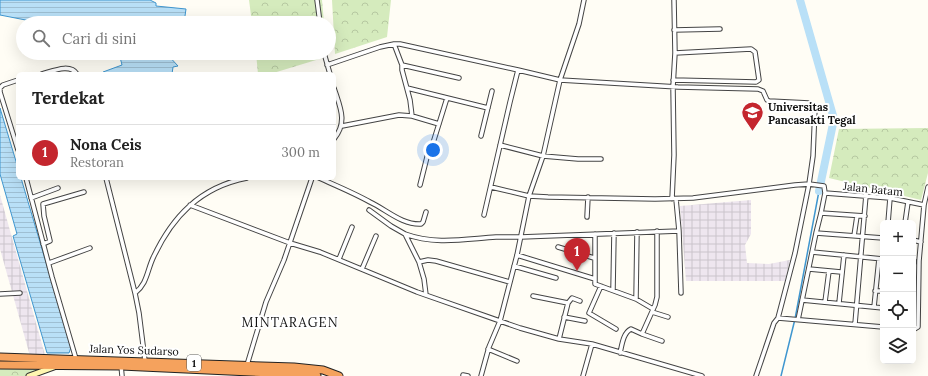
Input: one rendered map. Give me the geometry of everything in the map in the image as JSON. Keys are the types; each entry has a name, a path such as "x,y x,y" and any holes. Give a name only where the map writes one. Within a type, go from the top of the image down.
{"highway":[{"name":"Jalan Yos Sudarso","path":"0,357 76,360 237,374 247,369 294,367 339,376"},
{"name":"Jalan Yos Sudarso","path":"0,365 58,366 145,362 247,369 317,376"}],"street":[{"path":"317,0 319,16"},
{"path":"481,376 488,349 500,321 517,255 529,196 543,156 560,80 579,24 584,0"},
{"path":"674,0 674,199 679,231 682,293"},
{"path":"674,30 720,29"},
{"path":"327,64 356,54 394,44 400,44 560,80 673,87 758,89 763,91 767,100 769,101 812,104 815,108 813,156 795,253 778,318 773,327 756,376"},
{"path":"394,44 402,65 412,116"},
{"path":"673,80 756,82 759,80 755,52 751,49 675,53"},
{"path":"326,60 329,72"},
{"path":"402,65 460,78"},
{"path":"55,72 70,68 76,72"},
{"path":"484,215 518,70"},
{"path":"16,81 3,84 0,88 16,144"},
{"path":"407,88 488,108"},
{"path":"481,136 492,91"},
{"path":"336,95 341,114 342,126 336,136"},
{"path":"420,185 429,149 432,146 447,98"},
{"path":"342,126 379,120 396,115 412,116 439,124"},
{"path":"500,145 543,156 601,159"},
{"path":"26,180 76,360"},
{"path":"107,180 135,293 145,362"},
{"path":"135,293 142,287 152,261 166,234 178,217 190,205 213,189 241,180"},
{"path":"247,369 264,307 290,243 311,180"},
{"path":"323,180 366,199 404,221 414,224 421,224 424,222 426,212"},
{"path":"491,187 529,196 674,199 770,187 809,184 823,185 825,186 825,193 797,320"},
{"path":"916,328 918,327 919,311 919,261 924,205 928,187"},
{"path":"31,198 58,188"},
{"path":"43,244 50,241 44,216 43,204 84,192"},
{"name":"Jalan Batam","path":"825,193 866,195 924,205"},
{"path":"855,324 866,195"},
{"path":"587,217 588,197"},
{"path":"888,220 890,198"},
{"path":"905,220 908,202"},
{"path":"190,205 290,243 339,259 426,295 520,328 559,339 592,344 702,376"},
{"path":"369,210 405,234 421,238 440,240 679,231"},
{"path":"821,213 865,216"},
{"path":"854,236 857,216"},
{"path":"339,259 352,227"},
{"path":"642,334 653,311 657,297 657,231"},
{"path":"636,299 637,232"},
{"path":"613,290 614,233"},
{"path":"816,233 880,238"},
{"path":"405,234 419,262 424,279 426,295"},
{"path":"595,234 595,284 636,299 653,311 668,317"},
{"path":"362,269 376,236"},
{"path":"916,241 921,242"},
{"path":"558,247 594,258"},
{"path":"49,263 90,248"},
{"path":"812,252 880,259"},
{"path":"517,255 594,279"},
{"path":"839,303 841,272 844,255"},
{"path":"419,262 436,260 510,282"},
{"path":"874,307 875,291 880,264"},
{"path":"514,266 556,278"},
{"path":"809,269 841,272"},
{"path":"825,302 829,271"},
{"path":"601,286 590,313 616,328"},
{"path":"875,291 880,291"},
{"path":"0,294 20,293"},
{"path":"533,296 568,303"},
{"path":"559,339 568,303 572,298 580,301"},
{"path":"802,300 880,308"},
{"path":"564,317 585,321"},
{"path":"778,318 880,327"},
{"path":"620,353 625,336 631,329 662,341"},
{"path":"583,376 592,344"},
{"path":"488,349 517,361"},
{"path":"121,364 122,376"},
{"path":"29,376 58,366"},
{"path":"463,375 468,376"}],"shaded area":[{"path":"0,195 45,355 30,356 0,249"},
{"path":"751,200 751,234 745,245 747,263 769,264 790,260 785,281 686,281 680,206"}],"green space":[{"path":"249,0 322,0 323,16 251,16"},
{"path":"332,0 391,0 387,37 336,54 336,16 333,16"},
{"path":"257,60 316,60 277,72 258,72"},
{"path":"928,128 928,173 921,200 829,178 839,129"},
{"path":"0,368 38,369 25,376 0,376"}],"water":[{"path":"0,0 150,0 156,3 156,6 186,9 185,16 16,16 16,18 0,15"},
{"path":"121,60 172,60 178,66 173,67 172,72 103,72 122,65"},
{"path":"0,108 16,161 16,180 22,180 71,347 69,353 47,353 13,236 17,234 0,174"}],"waterway":[{"path":"800,0 834,119 819,191"},
{"path":"781,376 795,319 819,191"}],"place":[{"name":"Universitas Pancasakti Tegal","path":"752,132"},
{"name":"Nona Ceis","path":"577,271"}],"district":[{"name":"MINTARAGEN","path":"290,322"}]}
